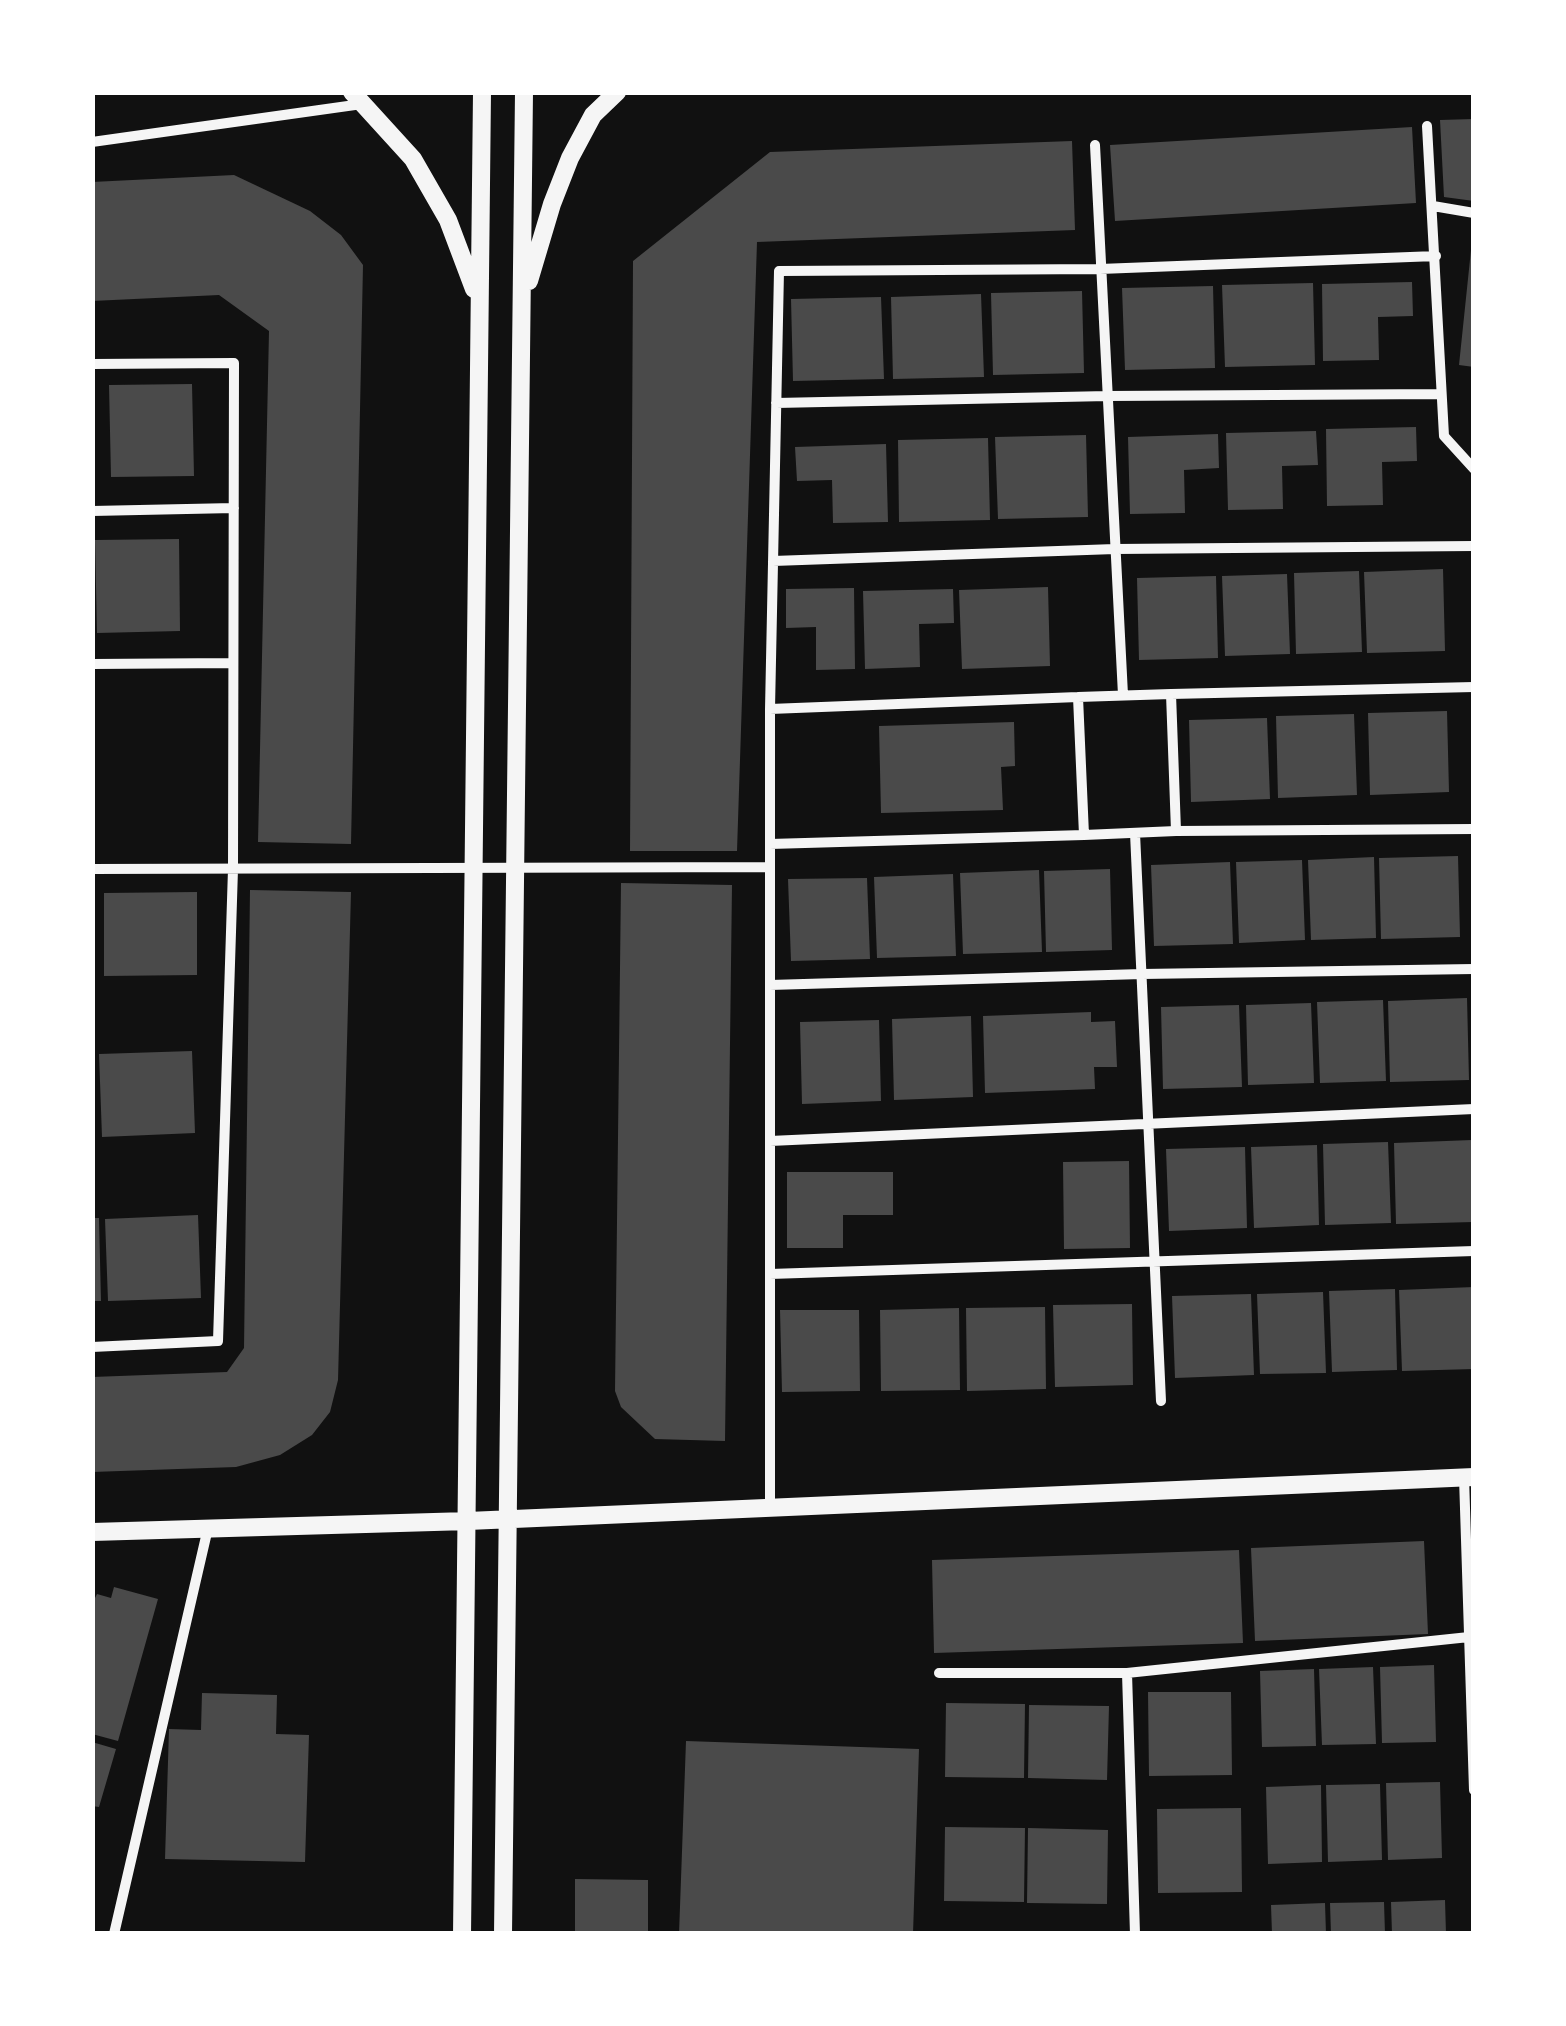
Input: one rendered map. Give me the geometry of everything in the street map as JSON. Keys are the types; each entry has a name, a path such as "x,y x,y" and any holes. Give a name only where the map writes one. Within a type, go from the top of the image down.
{"street":[{"path":"462,1934 482,92"},
{"path":"503,1934 524,92"},
{"path":"521,311 552,204 570,158 593,115 617,92"},
{"path":"92,142 358,98 413,160 448,220 480,307"},
{"path":"1427,126 1444,436 1474,468"},
{"path":"1095,145 1123,696"},
{"path":"1432,206 1474,213"},
{"path":"770,1506 770,709 779,271 1100,269 1436,256"},
{"path":"92,364 234,363 233,868 218,1341 92,1346"},
{"path":"776,403 1441,394"},
{"path":"92,511 234,508"},
{"path":"773,561 1116,548 1474,546"},
{"path":"92,664 233,664"},
{"path":"770,709 1474,687"},
{"path":"1171,694 1176,831"},
{"path":"1078,697 1084,834"},
{"path":"770,844 1176,831 1474,829"},
{"path":"1135,833 1161,1402"},
{"path":"92,869 770,867"},
{"path":"770,985 1474,968"},
{"path":"770,1141 1474,1108"},
{"path":"770,1274 1474,1251"},
{"path":"92,1532 468,1521 1469,1477 1468,1638 1474,1790"},
{"path":"114,1934 208,1528"},
{"path":"939,1673 1127,1673 1468,1638"},
{"path":"1127,1673 1136,1934"}],"building":[{"path":"1474,119 1474,201 1444,197 1440,120"},
{"path":"1412,127 1416,203 1115,221 1110,145"},
{"path":"1072,141 1075,230 757,242 737,851 630,851 633,261 770,152"},
{"path":"234,175 310,211 341,235 363,265 351,844 258,842 269,331 219,295 92,301 92,182"},
{"path":"1474,250 1474,367 1459,365"},
{"path":"1412,282 1413,316 1378,317 1379,360 1323,361 1322,284"},
{"path":"1313,283 1315,365 1225,367 1222,285"},
{"path":"1213,286 1215,368 1125,370 1122,288"},
{"path":"1082,291 1084,373 993,375 991,293"},
{"path":"981,294 984,377 893,379 891,297"},
{"path":"881,297 884,379 793,381 791,299"},
{"path":"192,384 194,476 111,477 109,385"},
{"path":"1416,427 1417,461 1382,462 1383,505 1327,506 1326,429"},
{"path":"1316,431 1318,465 1282,466 1283,509 1228,510 1226,433"},
{"path":"1218,434 1219,468 1184,470 1185,513 1130,514 1128,437"},
{"path":"1086,435 1088,517 998,519 995,437"},
{"path":"988,438 990,520 899,522 898,440"},
{"path":"886,444 888,522 833,523 832,480 797,481 795,447"},
{"path":"179,539 180,631 97,633 95,540"},
{"path":"1443,569 1445,651 1367,653 1364,572"},
{"path":"1359,571 1362,652 1296,654 1294,573"},
{"path":"1287,574 1290,654 1225,656 1222,576"},
{"path":"1216,576 1218,658 1139,660 1137,578"},
{"path":"1048,587 1050,666 962,669 959,590"},
{"path":"854,588 855,669 816,670 816,627 786,628 786,589"},
{"path":"953,589 954,623 919,624 920,667 865,669 863,591"},
{"path":"1447,711 1449,792 1370,795 1368,713"},
{"path":"1354,714 1357,795 1278,798 1276,716"},
{"path":"1267,718 1270,799 1191,802 1189,720"},
{"path":"1014,722 1015,766 1001,767 1003,810 881,813 879,726"},
{"path":"1458,856 1460,937 1381,939 1379,858"},
{"path":"1374,857 1376,938 1311,940 1308,860"},
{"path":"1302,860 1305,940 1239,943 1236,862"},
{"path":"1230,862 1233,944 1154,946 1151,865"},
{"path":"1110,869 1112,950 1046,952 1044,871"},
{"path":"1039,870 1042,952 963,954 960,873"},
{"path":"953,874 956,956 877,958 874,877"},
{"path":"867,878 870,959 791,961 788,879"},
{"path":"621,883 732,885 725,1441 655,1439 621,1407 615,1391"},
{"path":"250,890 351,892 338,1380 330,1412 312,1435 280,1455 236,1467 92,1472 92,1377 227,1372 244,1348"},
{"path":"197,892 197,975 104,976 104,893"},
{"path":"1467,998 1469,1080 1390,1082 1388,1001"},
{"path":"1383,1000 1386,1081 1320,1083 1317,1002"},
{"path":"1311,1003 1314,1083 1248,1085 1246,1005"},
{"path":"1239,1005 1242,1087 1163,1089 1161,1007"},
{"path":"1091,1012 1091,1022 1115,1021 1117,1067 1094,1067 1095,1089 985,1093 983,1016"},
{"path":"971,1016 973,1097 894,1100 892,1019"},
{"path":"879,1020 881,1101 802,1104 800,1022"},
{"path":"192,1051 195,1133 102,1137 99,1054"},
{"path":"1472,1140 1474,1222 1396,1224 1394,1143"},
{"path":"1388,1142 1391,1223 1325,1225 1323,1144"},
{"path":"1317,1145 1319,1225 1254,1228 1251,1147"},
{"path":"1245,1147 1247,1228 1169,1231 1166,1149"},
{"path":"1129,1161 1130,1248 1064,1249 1063,1162"},
{"path":"787,1172 893,1172 893,1215 843,1215 843,1248 787,1248"},
{"path":"198,1215 201,1298 108,1301 105,1219"},
{"path":"92,1218 99,1218 101,1301 92,1301"},
{"path":"1474,1287 1474,1369 1402,1371 1399,1290"},
{"path":"1395,1289 1397,1370 1332,1372 1329,1291"},
{"path":"1323,1292 1326,1373 1260,1374 1257,1294"},
{"path":"1251,1294 1254,1375 1175,1378 1172,1296"},
{"path":"1132,1304 1133,1385 1055,1387 1053,1305"},
{"path":"1045,1307 1046,1389 967,1391 966,1308"},
{"path":"959,1308 960,1390 881,1391 880,1310"},
{"path":"780,1310 859,1310 860,1391 782,1392"},
{"path":"1424,1541 1428,1634 1255,1641 1251,1548"},
{"path":"1239,1550 1243,1643 934,1653 932,1560"},
{"path":"114,1587 158,1599 118,1741 92,1734 92,1604 97,1594 111,1598"},
{"path":"1434,1665 1436,1742 1382,1743 1380,1667"},
{"path":"1373,1667 1376,1744 1322,1745 1319,1669"},
{"path":"1314,1669 1316,1746 1262,1747 1260,1671"},
{"path":"1148,1692 1231,1692 1232,1775 1149,1776"},
{"path":"202,1693 277,1695 276,1734 309,1735 305,1862 165,1859 169,1729 201,1730"},
{"path":"946,1703 1025,1704 1024,1778 945,1777"},
{"path":"1029,1705 1109,1706 1107,1780 1028,1778"},
{"path":"686,1741 919,1749 913,1934 679,1934"},
{"path":"92,1742 116,1749 99,1807 92,1806"},
{"path":"1440,1782 1442,1858 1388,1860 1386,1783"},
{"path":"1380,1784 1382,1860 1328,1862 1326,1785"},
{"path":"1321,1785 1322,1862 1268,1864 1266,1787"},
{"path":"1241,1808 1242,1892 1158,1893 1157,1809"},
{"path":"945,1827 1025,1828 1024,1902 944,1901"},
{"path":"1028,1828 1108,1830 1107,1904 1027,1903"},
{"path":"575,1879 648,1880 648,1934 575,1934"},
{"path":"1445,1900 1446,1934 1392,1934 1391,1902"},
{"path":"1384,1902 1385,1934 1331,1934 1330,1903"},
{"path":"1325,1903 1326,1934 1272,1934 1271,1905"}]}
